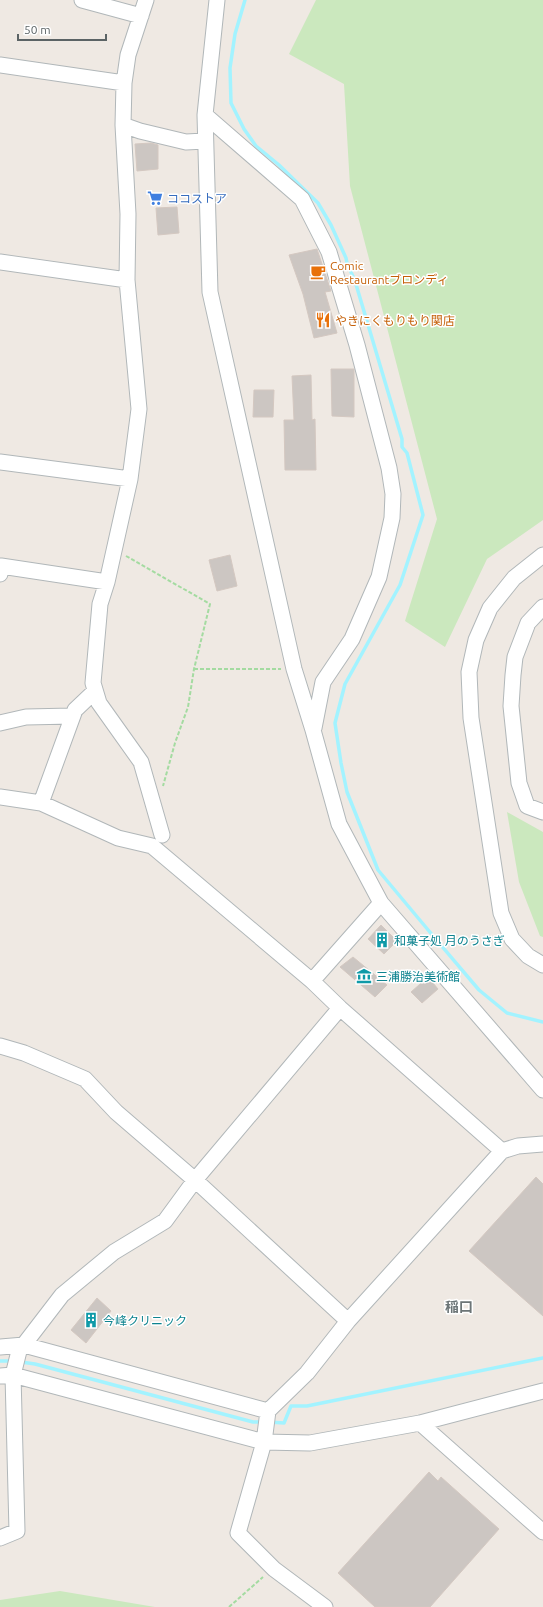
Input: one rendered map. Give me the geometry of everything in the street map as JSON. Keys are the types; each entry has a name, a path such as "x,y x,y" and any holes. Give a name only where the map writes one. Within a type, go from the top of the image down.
{"street":[{"path":"82,0 141,16"},
{"path":"146,0 128,55 124,83 123,126 128,214 128,280 139,408 130,479 107,582 100,604 93,683 99,703 141,762 162,835"},
{"path":"217,0 205,115 210,292 294,669 313,730 339,824 381,903 543,1090"},
{"path":"0,65 124,83"},
{"path":"205,115 302,199 329,252 357,345 389,468 393,494 392,518 379,577 352,639 323,682 313,730"},
{"path":"123,126 140,132 186,142 205,141"},
{"path":"0,262 128,280"},
{"path":"0,462 130,479"},
{"path":"543,555 514,578 490,608 476,640 469,672 471,718 501,913 512,939 528,956 543,965"},
{"path":"0,574 1,566 107,582"},
{"path":"543,606 528,623 515,656 511,706 519,783 527,806 543,812"},
{"path":"41,803 72,716 75,710 95,691"},
{"path":"0,723 26,717 72,716"},
{"path":"0,797 41,803 118,838 152,846 312,981 340,1008 502,1151"},
{"path":"312,981 381,903"},
{"path":"0,1538 17,1531 7,1375 22,1348 62,1295 114,1252 165,1221 196,1180 340,1008"},
{"path":"0,1046 24,1052 85,1079 116,1112 196,1180 348,1321"},
{"path":"326,1607 274,1569 238,1533 264,1442 268,1411 307,1373 348,1321 502,1151 518,1146 543,1144"},
{"path":"0,1347 22,1348 268,1411"},
{"path":"7,1375 264,1442 310,1443 420,1423 543,1391"},
{"path":"420,1423 543,1532"}],"path":[{"path":"114,549 210,604 194,669 188,707 165,778 163,792"},
{"path":"194,669 294,669"},
{"path":"229,1607 274,1569"}],"green space":[{"path":"316,0 543,0 543,520 487,559 445,647 405,621 437,519 350,186 344,84 289,54"},
{"path":"507,812 543,832 543,937 540,936 519,882"},
{"path":"60,1591 155,1607 0,1607 0,1600"}],"building":[{"path":"151,143 158,145 158,169 137,171 135,144"},
{"path":"177,207 179,233 158,235 156,208"},
{"path":"317,249 331,291 325,292 337,333 314,338 303,294 289,255"},
{"path":"331,369 354,369 354,417 332,416"},
{"path":"311,375 312,420 315,419 316,470 285,470 284,420 294,420 292,376"},
{"path":"254,390 274,390 273,417 253,417"},
{"path":"230,555 237,586 217,591 209,560"},
{"name":"和菓子処 月のうさぎ","path":"381,925 397,941 384,954 368,939"},
{"name":"三浦勝治美術館","path":"353,957 387,985 375,997 340,967"},
{"path":"428,977 438,989 422,1003 411,992"},
{"path":"536,1177 543,1184 543,1316 469,1251"},
{"name":"今峰クリニック","path":"97,1298 111,1311 86,1343 71,1330"},
{"path":"429,1472 438,1481 441,1477 499,1529 430,1607 375,1607 338,1573"}],"waterway":[{"path":"245,0 235,34 230,68 231,103 244,129 256,146 279,165 318,203 331,225 355,281 402,439 402,447 407,453 423,515 400,585 345,684 335,723 347,792 378,870 479,990 507,1013 543,1022"},
{"path":"269,1422 284,1423 291,1406 307,1406 543,1358"},
{"path":"0,1361 13,1361"},
{"path":"21,1362 35,1364 253,1422 263,1422"}],"place":[{"name":"ココストア","path":"155,198"},
{"name":"Comic Restaurantブロンディ","path":"318,272"},
{"name":"やきにくもりもり関店","path":"323,320"},
{"name":"和菓子処 月のうさぎ","path":"382,940"},
{"name":"三浦勝治美術館","path":"364,976"},
{"name":"今峰クリニック","path":"91,1320"}],"district":[{"name":"稲口","path":"459,1307"}]}
